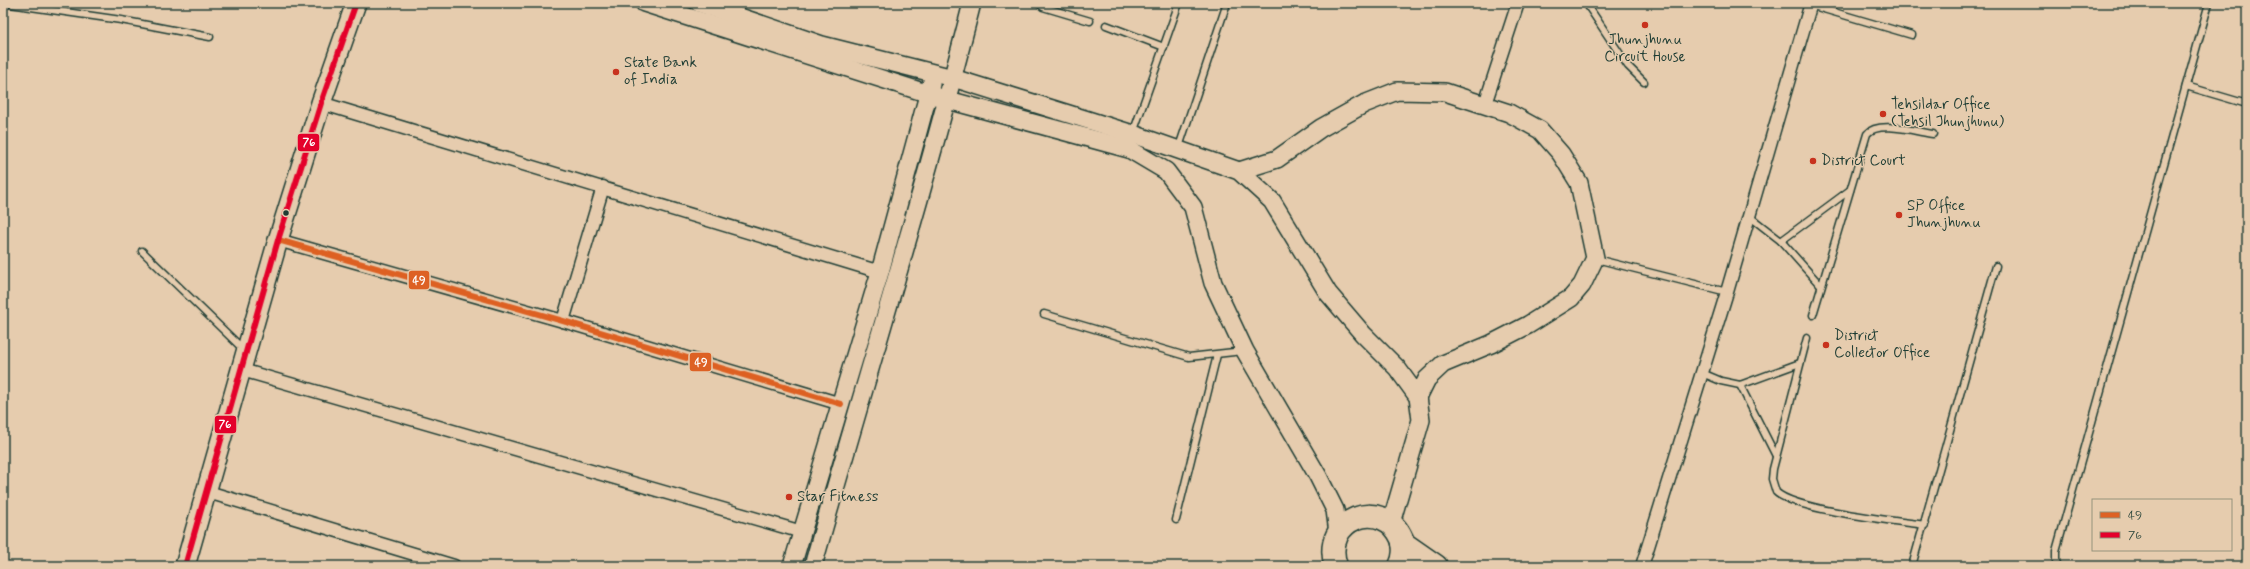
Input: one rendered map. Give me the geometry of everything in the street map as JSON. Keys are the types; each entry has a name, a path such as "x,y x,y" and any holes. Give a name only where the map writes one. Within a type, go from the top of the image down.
{"highway":[{"path":"1336,566 1334,549 1338,533 1351,520 1360,516 1375,516 1391,523 1398,531 1403,543 1404,553 1400,566"},
{"path":"1403,543 1436,566"}],"main road":[{"path":"185,566 208,492 278,240 353,6"}],"street":[{"path":"644,3 948,100 1129,150 1166,171 1193,207 1213,283 1245,351 1318,476 1335,510 1338,533"},
{"path":"698,3 822,45 953,78 1133,134 1239,171 1272,201 1328,293 1363,334 1397,368 1418,397 1421,420 1391,523"},
{"path":"812,566 906,252 948,100 972,3"},
{"path":"1485,104 1518,3"},
{"path":"1642,566 1702,373 1811,4"},
{"path":"792,566 880,272 934,73"},
{"path":"1239,171 1277,159 1321,128 1358,108 1397,91 1445,92 1509,113 1540,130 1561,154 1579,183 1595,258 1582,285 1571,298 1522,329 1443,364 1427,380 1418,397"},
{"path":"321,102 880,272"},
{"path":"563,321 603,187"},
{"path":"278,240 563,321 841,404"},
{"path":"244,361 802,532"},
{"path":"208,492 454,566"}],"lane":[{"path":"1038,3 1043,7 1090,21"},
{"path":"1133,134 1179,3"},
{"path":"1178,150 1227,3"},
{"path":"1586,3 1628,66 1644,82"},
{"path":"2058,566 2056,561 2056,551 2210,3"},
{"path":"3,4 122,20 210,37"},
{"path":"1811,4 1912,34"},
{"path":"1106,25 1164,47"},
{"path":"2186,86 2247,104"},
{"path":"1813,315 1867,134 1874,128 1883,127 1933,134"},
{"path":"1781,241 1850,190"},
{"path":"1749,216 1781,241 1821,286"},
{"path":"142,251 244,361"},
{"path":"1595,258 1726,292"},
{"path":"1912,566 1925,525 1996,266"},
{"path":"1044,314 1175,355 1188,357 1245,351"},
{"path":"1807,338 1776,456 1772,478 1773,486 1781,497 1842,513 1925,525"},
{"path":"1176,520 1217,355"},
{"path":"1702,373 1721,381 1740,385 1800,363"},
{"path":"1740,385 1776,456"}],"transit line":[{"name":"76","path":"185,566 278,240 321,103 356,3"},
{"name":"49","path":"278,240 563,321 841,404"}],"place":[{"name":"Jhunjhunu Circuit House","path":"1645,25"},
{"name":"State Bank of India","path":"616,72"},
{"name":"Tehsildar Office (Tehsil Jhunjhunu)","path":"1883,114"},
{"name":"District Court","path":"1813,161"},
{"name":"SP Office Jhunjhunu","path":"1899,215"},
{"name":"District Collector Office","path":"1826,345"},
{"name":"Star Fitness","path":"789,497"}]}
